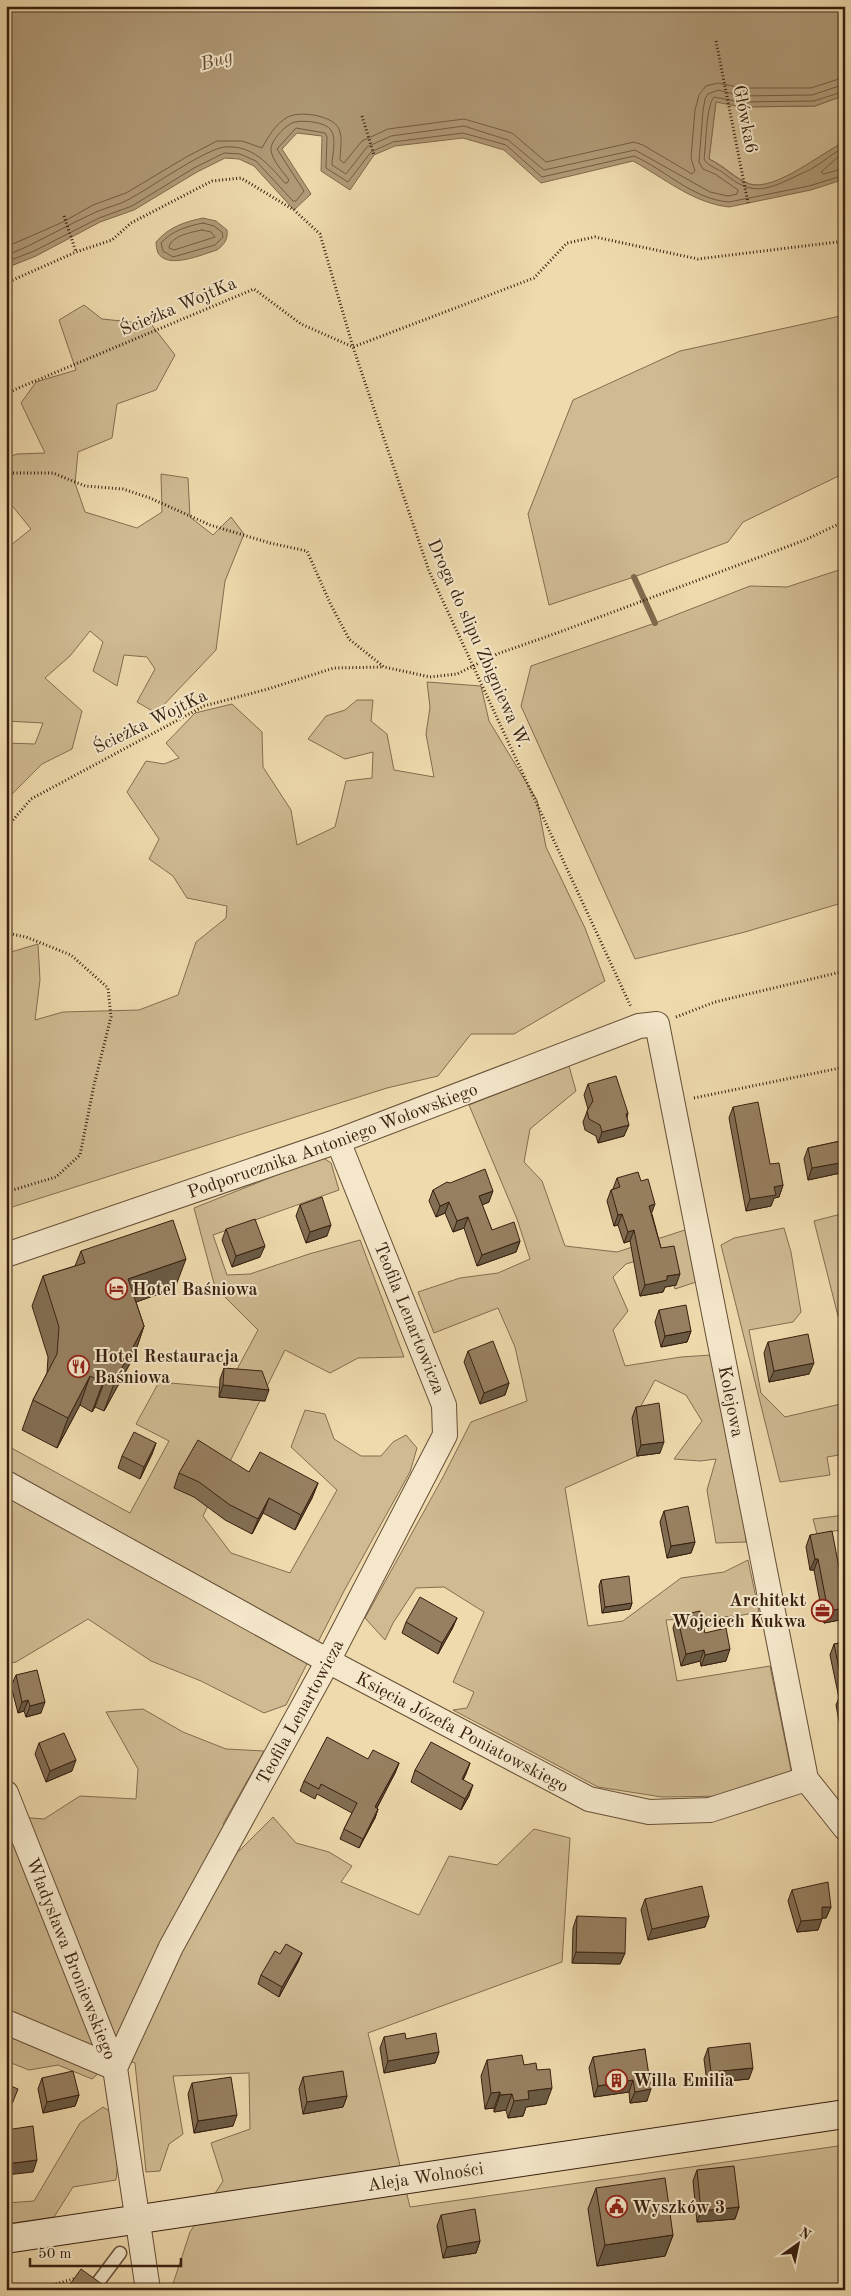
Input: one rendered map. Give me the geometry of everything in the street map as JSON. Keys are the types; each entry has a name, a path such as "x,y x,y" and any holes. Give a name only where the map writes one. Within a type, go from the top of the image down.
{"street":[{"name":"Kolejowa","path":"648,1025 672,1102 806,1779"},
{"name":"Podporucznika Antoniego Wołowskiego","path":"6,1255 338,1141 648,1025"},
{"name":"Teofila Lenartowicza","path":"115,2068 170,1947 328,1661 445,1435 444,1405 338,1141"},
{"name":"Księcia Józefa Poniatowskiego","path":"6,1483 328,1661 589,1799 649,1812 710,1810 806,1779"},
{"path":"806,1779 845,1828"},
{"name":"Władysława Broniewskiego","path":"6,1793 115,2068"},
{"path":"6,2022 115,2068 148,2290"},
{"name":"Aleja Wolności","path":"6,2239 845,2114"}],"lane":[{"path":"96,2285 120,2253"}],"path":[{"name":"Główka6","path":"716,41 748,203"},
{"path":"362,116 374,155"},
{"name":"Droga do slipu Zbigniewa W.","path":"6,283 76,252 112,240 131,223 212,181 240,178 294,210 320,234 353,347 429,571 473,666 648,1025"},
{"path":"64,216 76,252"},
{"path":"353,347 534,278 567,243 594,237 698,259 845,241"},
{"name":"Ścieżka WojtKa","path":"6,391 9,392 254,289 300,324 353,347"},
{"path":"6,473 53,473 85,486 123,489 150,498 210,525 270,543 307,551 330,604 349,639 384,666 430,677 457,674 518,645 557,633 805,540 845,522"},
{"name":"Ścieżka WojtKa","path":"6,828 31,798 204,706 334,668 384,666"},
{"path":"6,933 26,937 71,955 108,988 111,1018 94,1085 80,1154 56,1177 6,1192"},
{"path":"648,1025 715,1002 845,971"},
{"path":"672,1102 845,1067"},
{"path":"48,2290 52,2285 82,2277 96,2285"}],"shaded area":[{"path":"845,95 845,142 785,177 761,185 750,184 709,159 716,101 741,107 815,106"},
{"path":"84,305 102,319 151,324 175,355 156,390 117,404 112,438 78,452 75,483 85,512 137,528 162,512 161,474 188,478 190,517 213,535 231,517 244,534 225,581 216,650 156,713 137,702 155,669 147,657 124,655 117,686 93,671 103,642 90,631 70,656 45,678 82,711 72,749 42,764 6,800 6,743 35,744 43,723 6,721 6,549 31,529 6,498 6,458 17,454 45,453 21,403 36,382 76,370 59,320"},
{"path":"845,315 845,473 743,522 728,542 634,577 549,605 528,514 573,400 680,351"},
{"path":"845,568 845,902 745,932 635,959 521,706 531,666 655,623 750,586 787,587"},
{"path":"427,682 481,686 489,721 537,800 546,847 585,928 605,981 514,1034 471,1034 438,1076 387,1088 6,1209 6,951 11,952 38,944 40,980 35,1020 63,1012 139,1010 178,995 196,942 226,918 227,906 187,898 173,876 149,859 159,839 127,792 146,761 164,764 179,758 166,743 195,713 232,704 262,732 263,767 291,810 297,845 335,827 346,781 372,778 373,752 345,759 308,739 326,716 345,710 357,700 373,700 371,721 387,734 394,770 434,777 426,734 430,707"},
{"path":"569,1066 576,1091 530,1129 524,1162 542,1181 565,1246 617,1252 691,1228 699,1281 675,1289 666,1252 626,1264 613,1277 628,1311 613,1330 625,1366 681,1357 711,1355 744,1518 746,1542 716,1543 707,1490 716,1459 700,1461 674,1459 702,1421 686,1395 655,1380 634,1419 644,1453 565,1488 588,1626 623,1621 681,1578 724,1572 748,1560 759,1612 737,1616 666,1620 677,1681 770,1666 792,1775 729,1796 662,1797 598,1787 453,1710 467,1708 474,1692 453,1682 484,1612 444,1587 416,1588 393,1623 385,1640 365,1618 443,1477 471,1422 527,1401 515,1347 498,1308 434,1333 418,1292 460,1278 498,1273 530,1259 517,1219 469,1105"},
{"path":"322,1157 331,1163 339,1190 213,1235 227,1275 250,1274 309,1254 360,1240 404,1357 358,1358 330,1373 285,1350 203,1516 231,1553 290,1573 337,1490 291,1447 305,1410 325,1414 334,1439 361,1456 381,1456 393,1442 406,1435 417,1448 410,1472 344,1591 286,1705 264,1713 201,1681 151,1661 88,1619 16,1662 6,1664 6,1445 130,1513 169,1441 136,1424 159,1382 227,1388 258,1330 215,1287 194,1208"},
{"path":"845,1213 845,1315 838,1316 814,1221"},
{"path":"784,1228 791,1252 801,1312 793,1322 749,1330 761,1393 785,1417 845,1403 845,1454 827,1457 830,1475 780,1482 721,1245 734,1238"},
{"path":"845,1515 845,1564 840,1530 817,1534 813,1519"},
{"path":"143,1709 183,1732 226,1749 264,1751 223,1824 239,1851 273,1817 296,1843 329,1852 352,1866 341,1882 419,1915 449,1856 497,1865 534,1829 570,1838 562,1962 368,2033 410,2207 845,2145 845,2290 757,2290 754,2284 743,2290 171,2290 190,2232 223,2181 211,2143 250,2129 249,2073 173,2076 183,2134 169,2144 160,2171 146,2172 135,2063 74,2042 6,2012 6,1816 44,1819 80,1796 136,1799 138,1769 106,1712"},
{"path":"6,2035 100,2072 92,2079 58,2065 29,2070 6,2061"},
{"path":"103,2107 114,2114 119,2152 116,2180 73,2187 54,2217 6,2224 6,2203 34,2201 80,2123"}],"water":[{"name":"Bug","path":"6,6 835,6 845,8 845,95 815,106 741,107 716,102 709,159 744,182 760,185 785,177 845,142 845,179 811,190 729,207 703,201 633,161 541,183 504,150 463,138 395,146 374,155 350,190 321,171 322,136 297,133 282,149 311,194 294,210 254,166 239,159 225,158 197,172 134,210 100,222 36,256 6,268"},
{"path":"203,218 216,221 227,230 225,241 217,250 177,261 163,258 158,253 156,242 166,232 183,223"}],"building":[{"path":"616,1076 628,1113 626,1114 629,1125 602,1132 600,1125 589,1119 587,1111 593,1101 588,1084"},
{"path":"758,1102 770,1164 779,1163 783,1185 774,1187 776,1195 750,1199 733,1107"},
{"path":"845,1140 845,1162 812,1168 808,1148"},
{"path":"485,1169 493,1191 479,1196 492,1230 514,1222 520,1241 482,1255 468,1217 457,1221 449,1202 440,1206 433,1190 447,1182 450,1183"},
{"path":"638,1172 641,1181 648,1179 655,1204 649,1206 661,1248 674,1246 680,1274 667,1276 667,1280 645,1285 634,1230 628,1232 622,1214 618,1215 611,1190 620,1187 617,1178"},
{"path":"322,1197 331,1225 310,1232 300,1205"},
{"path":"255,1219 265,1246 236,1256 226,1229"},
{"path":"173,1220 186,1259 128,1279 144,1326 115,1381 106,1377 103,1382 90,1376 68,1418 33,1400 57,1354 59,1327 43,1276 85,1263 81,1251"},
{"path":"686,1305 691,1331 665,1336 659,1310"},
{"path":"808,1334 814,1363 774,1371 768,1342"},
{"path":"493,1341 509,1383 484,1393 468,1351"},
{"path":"224,1368 262,1371 269,1390 223,1385"},
{"path":"659,1403 664,1442 641,1445 636,1407"},
{"path":"134,1432 156,1443 144,1467 122,1456"},
{"path":"198,1440 249,1472 260,1452 318,1483 301,1515 269,1498 258,1519 230,1505 199,1482 179,1473"},
{"path":"688,1506 695,1542 671,1546 664,1511"},
{"path":"832,1531 842,1583 845,1582 845,1608 828,1611 818,1559 815,1559 810,1535"},
{"path":"629,1576 632,1603 605,1607 601,1580"},
{"path":"420,1597 457,1618 442,1643 406,1622"},
{"path":"700,1611 705,1633 726,1628 730,1649 705,1655 704,1650 686,1654 677,1616"},
{"path":"845,1642 845,1719 840,1694 844,1693 834,1644"},
{"path":"37,1670 45,1702 30,1706 28,1700 22,1702 16,1675"},
{"path":"64,1733 76,1760 50,1771 39,1743"},
{"path":"327,1737 368,1759 373,1750 399,1763 375,1807 378,1809 363,1839 344,1829 357,1803 321,1784 319,1789 304,1781"},
{"path":"431,1742 470,1763 462,1779 473,1785 465,1799 415,1770"},
{"path":"828,1882 831,1907 822,1907 822,1919 801,1921 792,1890"},
{"path":"702,1886 709,1916 652,1929 645,1899"},
{"path":"577,1916 626,1918 625,1953 576,1952"},
{"path":"286,1944 302,1953 282,1987 261,1975 275,1951 280,1954"},
{"path":"405,2033 406,2039 436,2033 439,2052 388,2061 384,2037"},
{"path":"750,2043 753,2068 711,2072 708,2048"},
{"path":"645,2049 651,2089 635,2092 633,2080 598,2086 593,2057"},
{"path":"522,2055 524,2065 536,2063 537,2070 550,2069 552,2088 528,2091 529,2099 514,2101 512,2094 500,2095 500,2092 491,2093 487,2060"},
{"path":"73,2071 79,2095 47,2102 42,2078"},
{"path":"343,2071 347,2096 307,2102 303,2077"},
{"path":"231,2077 237,2115 198,2121 192,2083"},
{"path":"6,2084 18,2089 8,2114 6,2113"},
{"path":"33,2126 37,2160 6,2164 6,2130"},
{"path":"734,2166 739,2207 701,2211 697,2170"},
{"path":"665,2178 673,2235 605,2245 596,2188"},
{"path":"475,2209 480,2241 447,2247 441,2215"},
{"path":"81,2269 106,2287 104,2290 66,2290"}],"waterway":[{"path":"634,577 655,623"}],"place":[{"name":"Hotel Baśniowa","path":"116,1289"},
{"name":"Hotel Restauracja Baśniowa","path":"78,1366"},
{"name":"Architekt Wojciech Kukwa","path":"822,1610"},
{"name":"Willa Emilia","path":"617,2080"},
{"name":"Wyszków 3","path":"616,2207"}]}
